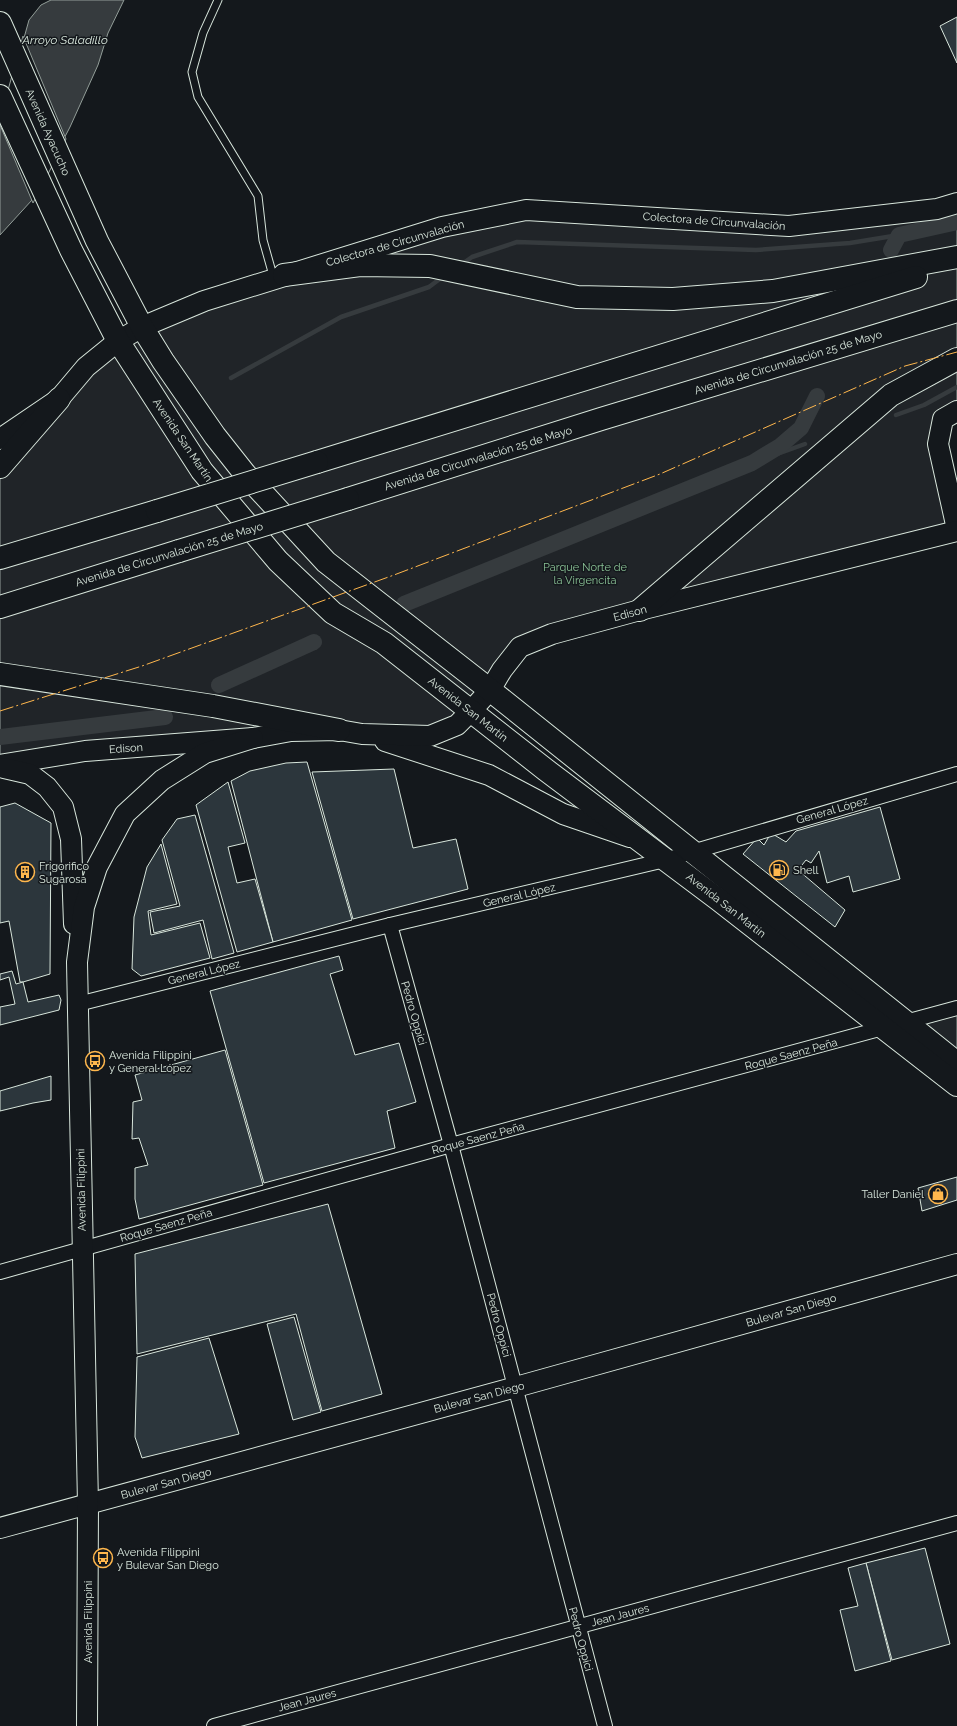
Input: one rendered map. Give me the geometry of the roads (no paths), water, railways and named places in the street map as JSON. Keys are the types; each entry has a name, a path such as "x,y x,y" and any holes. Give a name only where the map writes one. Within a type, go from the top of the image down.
{"main road":[{"name":"Avenida Ayacucho","path":"0,23 97,241"},
{"name":"Avenida San Martín","path":"0,96 71,250 118,340 202,471 278,562 333,613 384,643 636,839 725,904 957,1086"},
{"name":"Colectora de Circunvalación","path":"0,439 59,399 86,367 118,340 142,327 204,301 442,227 526,210 789,226 937,209 957,203"},
{"name":"Avenida San Martín","path":"97,241 142,327 163,361 215,436 245,474 326,562 490,690 957,1063"},
{"path":"279,277 360,265 430,266 577,297 673,299 773,292 957,257"},
{"path":"0,558 317,462 792,314 957,265"},
{"name":"Avenida de Circunvalación 25 de Mayo","path":"0,607 856,340 957,310"},
{"path":"640,610 891,395 957,359"},
{"path":"0,467 59,399"},
{"path":"950,415 938,444 957,530"},
{"name":"Edison","path":"0,767 85,751 253,738 291,731 339,730 362,734 430,736 457,725 471,712 490,690 502,670 520,647 552,634 640,610 957,530"},
{"path":"0,674 213,706 339,730"},
{"path":"362,734 489,775 563,814 636,839"},
{"name":"Avenida Filippini","path":"87,1726 88,1504 77,962 84,907 97,867 125,814 162,780 206,753 253,738"},
{"path":"0,767 10,768 30,774 47,787 63,807 71,839 72,909 77,962"},
{"name":"Bulevar San Diego","path":"0,1528 516,1388 957,1264"}],"street":[{"name":"General López","path":"78,1004 390,925 666,860 691,851 957,774"},
{"name":"Pedro Oppici","path":"390,925 451,1145 605,1726"},
{"name":"Roque Saenz Peña","path":"0,1272 451,1145 957,1008"},
{"name":"Jean Jaures","path":"214,1726 957,1523"}],"lane":[{"path":"218,0 203,33 192,72 198,97 258,196 263,240 279,277"}],"water":[{"name":"Arroyo Saladillo","path":"51,0 124,0 108,33 98,65 70,127 32,200 0,235 0,124 29,20 41,5"}],"waterway":[{"path":"891,250 899,235 957,222"},
{"path":"462,264 472,257 517,242 756,250 850,243 899,235"},
{"path":"231,378 341,317 429,287 441,278"},
{"path":"896,415 924,405 957,387"},
{"path":"404,604 752,463 780,446 801,428 817,396"},
{"path":"752,463 805,444"},
{"path":"219,685 314,642"},
{"path":"0,737 165,717"}],"place":[{"name":"Shell","path":"779,870"},
{"name":"Frigorifico Sugarosa","path":"25,872"},
{"name":"Avenida Filippini y General López","path":"95,1061"},
{"name":"Taller Daniel","path":"938,1194"},
{"name":"Avenida Filippini y Bulevar San Diego","path":"103,1558"}],"park label":[{"name":"Parque Norte de la Virgencita","path":"585,573"}]}
